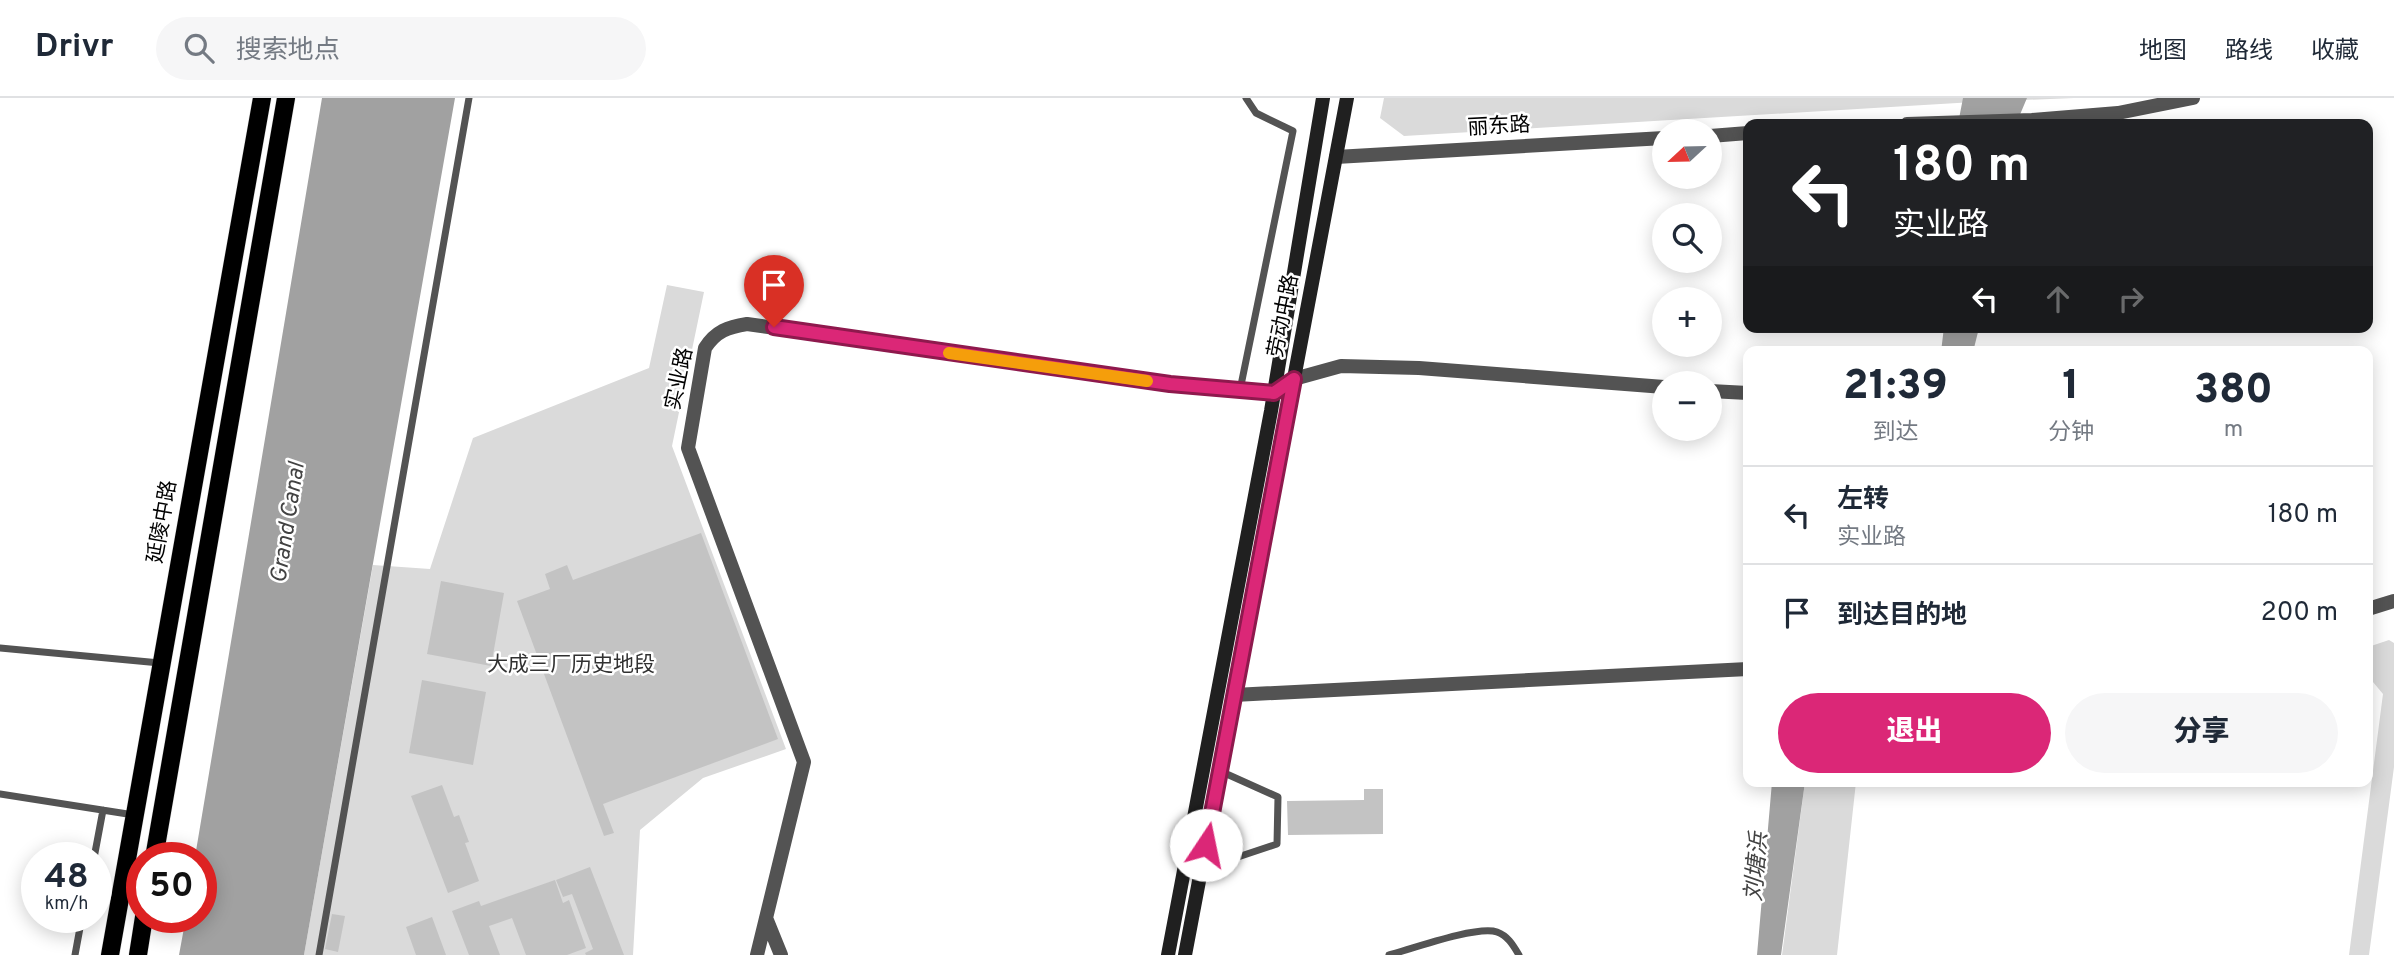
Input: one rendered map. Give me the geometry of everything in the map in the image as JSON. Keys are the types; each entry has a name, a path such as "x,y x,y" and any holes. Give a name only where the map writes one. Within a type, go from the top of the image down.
{"main road":[{"name":"延陵中路","path":"110,955 262,98"},
{"path":"157,842 286,98"},
{"name":"劳动中路","path":"1168,955 1274,393 1323,98"},
{"name":"劳动中路","path":"1185,955 1347,98"},
{"path":"138,955 141,933"}],"street":[{"path":"2044,119 2118,113 2193,98"},
{"path":"1722,135 1743,133"},
{"name":"丽东路","path":"1336,157 1652,139"},
{"name":"实业路","path":"757,955 804,762 688,448 705,348 714,335 731,326 747,324 1170,384 1274,393"},
{"path":"1274,393 1294,379 1340,366 1419,368 1652,386"},
{"path":"1722,392 1743,393"},
{"path":"2373,607 2394,601"},
{"path":"1234,695 1743,669"},
{"path":"766,918 780,955"}],"lane":[{"path":"319,955 469,98"},
{"path":"1240,390 1293,131 1256,113 1246,98"},
{"path":"0,648 161,663"},
{"path":"1201,869 1278,844 1278,797 1220,771"},
{"path":"0,794 135,816"},
{"path":"97,842 103,810"},
{"path":"1388,955 1477,930 1494,930 1508,937 1519,955"},
{"path":"75,955 79,933"}],"green space":[{"path":"1384,98 2074,98 1652,119 1652,121 1404,136 1380,118"},
{"name":"大成三厂历史地段","path":"667,285 704,292 672,446 786,749 703,778 640,830 633,955 304,955 373,565 430,569 473,438 649,368"},
{"path":"2389,640 2394,643 2394,767 2369,955 2349,955 2383,694 2373,682 2373,645"},
{"path":"1804,787 1855,787 1837,955 1782,955"}],"water":[{"name":"Grand Canal","path":"322,98 455,98 304,955 179,955 183,933 217,933 217,842 198,842"},
{"path":"1963,98 2027,98 2018,119 1959,119"},
{"path":"1943,333 1978,333 1974,346 1942,346"},
{"path":"1772,787 1804,787 1781,955 1757,955"}],"building":[{"path":"701,533 778,739 603,804 614,833 604,836 517,601 550,589 545,574 567,565 573,580"},
{"path":"441,581 504,593 491,666 427,654"},
{"path":"422,680 486,692 473,765 409,753"},
{"path":"442,785 454,817 459,815 469,842 465,843 479,881 448,893 411,796"},
{"path":"1364,789 1383,789 1383,834 1288,835 1287,801 1364,800"},
{"path":"590,867 624,955 586,955 585,953 593,949 572,894 563,897 556,880"},
{"path":"555,880 563,903 569,900 586,948 567,955 526,955 512,918 489,926 500,955 469,955 452,911 479,901 481,906"},
{"path":"332,914 345,916 338,952 325,949"},
{"path":"432,917 446,955 416,955 406,927"}],"slow traffic":[{"path":"949,353 1147,381"}],"route":[{"path":"774,327 1170,384 1274,393 1294,379 1206,845"}],"water label":[{"name":"刘塘浜","path":"1758,867"}]}
